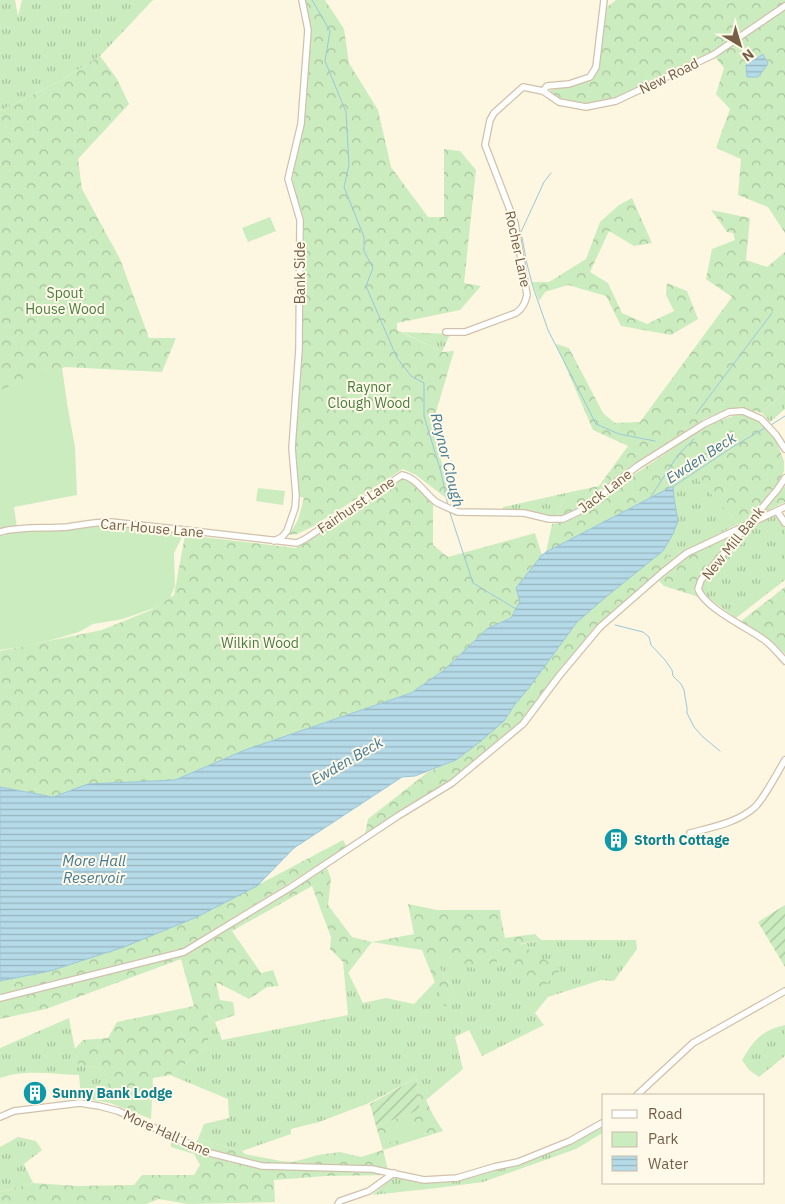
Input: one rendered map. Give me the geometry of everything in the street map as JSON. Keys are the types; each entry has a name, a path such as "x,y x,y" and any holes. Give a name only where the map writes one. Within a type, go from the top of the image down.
{"street":[{"name":"Bank Side","path":"274,541 282,537 287,531 295,508 296,496 292,448 299,349 300,220 288,179 301,124 308,30 302,0"},
{"path":"543,91 547,86 579,81 590,77 596,67 604,0"},
{"name":"New Road","path":"543,91 559,102 586,107 616,101 713,54 785,6"},
{"name":"Rocher Lane","path":"446,332 465,332 490,323 522,310 526,302 527,295 515,223 485,145 490,120 498,108 523,87 543,91"},
{"name":"Jack Lane","path":"458,512 524,513 549,519 562,519 578,512 599,498 612,485 639,465 710,421 729,412 743,411 762,419 785,449"},
{"name":"Fairhurst Lane","path":"274,541 293,544 300,542 402,475 409,476 436,502 458,512"},
{"name":"New Mill Bank","path":"785,478 702,580 698,589 705,600 735,622 764,639 785,660"},
{"path":"0,998 184,952 291,887 398,816 452,783 522,724 600,627 687,553 785,507"},
{"path":"777,511 785,523"},
{"name":"Carr House Lane","path":"0,532 111,522 274,541"},
{"path":"690,834 730,823 755,807 762,799 785,760"},
{"path":"638,1094 694,1043 785,991"},
{"name":"More Hall Lane","path":"0,1117 14,1111 80,1103 118,1111 206,1152 262,1166 372,1169 424,1180 457,1178 518,1162 570,1142 602,1123"},
{"path":"338,1204 340,1201 370,1191 394,1173"}],"green space":[{"path":"0,0 15,0 18,16 22,0 153,0 100,56 60,81 0,111"},
{"name":"Raynor Clough Wood","path":"305,0 325,0 344,29 349,63 378,110 391,167 428,217 444,217 444,149 460,151 476,170 464,283 481,286 460,310 397,323 397,330 442,352 454,351 433,422 450,501 416,475 403,469 312,527 297,534 289,535 298,520 304,498 298,496 295,446 301,364 304,219 292,186 303,122 307,76"},
{"path":"616,0 785,0 785,2 711,52 615,99 584,104 553,95 550,90 575,85 592,78 597,69 607,7"},
{"path":"785,10 785,233 768,207 738,195 741,159 716,148 730,109 716,94 724,68 716,58"},
{"name":"Spout House Wood","path":"100,56 117,79 129,104 78,159 82,189 120,259 149,338 176,338 162,372 65,367 0,395 0,111 60,81"},
{"path":"632,198 652,243 634,246 609,231 590,272 608,283 622,313 647,324 674,311 666,295 667,283 687,291 698,319 671,335 621,326 606,296 568,285 545,292 539,301 532,282 549,282 586,259 600,222 619,205"},
{"path":"711,210 750,218 746,260 767,267 785,252 785,391 762,413 745,409 729,409 704,419 632,465 579,507 568,514 556,517 566,493 599,486 628,446 593,430 556,344 569,348 603,413 615,423 640,422 732,297 706,279 712,249 735,240 733,233 727,232"},
{"path":"270,217 276,231 248,242 242,228"},
{"path":"402,332 450,334 442,352"},
{"path":"62,367 75,447 77,495 14,507 17,527 0,530 0,390"},
{"path":"785,391 785,409 770,422 762,413"},
{"path":"741,414 756,419 764,425 775,438 784,461 784,471 779,481 745,523 738,524 692,473 673,486 546,552 552,524 566,521 586,512 604,500 634,474 692,436 711,425"},
{"path":"692,472 738,524 687,550 673,560 663,551 678,521 673,484"},
{"name":"Wilkin Wood","path":"401,479 408,479 433,505 433,545 448,557 535,533 542,555 516,588 520,601 511,618 488,628 443,671 411,693 245,750 175,780 88,784 53,797 0,787 0,651 102,630 151,610 174,595 185,535 296,548"},
{"path":"784,487 785,502 762,513"},
{"path":"258,488 285,491 283,505 256,501"},
{"path":"566,493 556,517 523,510 503,511 503,507"},
{"path":"776,514 785,528 785,580 736,618 707,597 701,589 704,582 749,527"},
{"path":"109,524 182,533 174,553 175,586 170,598 154,608 123,619 93,624 79,632 48,641 0,650 0,534 13,530"},
{"path":"736,533 699,578 694,591 699,597 664,586 659,581 689,555"},
{"path":"663,551 673,560 593,629 520,722 449,782 365,835 368,819 428,772 456,760 504,721 577,622"},
{"path":"785,587 785,654 764,636 740,622"},
{"path":"343,840 347,847 183,949 157,955 166,958 185,954 327,868 331,879 328,905 352,937 372,942 348,973 343,962 330,949 331,937 312,886 232,931 261,973 273,970 279,986 267,987 249,999 216,982 220,1000 233,1002 235,1015 215,1022 208,1013 208,1046 170,1075 153,1078 151,1119 110,1103 104,1069 78,1065 74,1050 83,1040 108,1038 117,1022 194,1006 181,959 46,1009 0,1019 0,981 50,971 124,947 197,917"},
{"path":"408,904 437,910 500,910 505,938 535,934 541,940 520,944 561,970 537,993 501,949 494,969 478,970 432,952 445,978 454,990 445,1008 422,950 372,942 414,934"},
{"path":"785,905 785,967 758,922"},
{"path":"541,940 636,940 637,949 614,981 601,980 548,997 535,1013 544,1025 482,1056 469,1030 455,1037 463,1069 426,1100 416,1078 369,1103 319,1122 291,1129 291,1134 242,1151 198,1139 204,1124 229,1118 228,1099 170,1075 208,1046 207,1012 215,1022 222,1040 348,1015 343,962 363,1003 386,998 414,1004 435,982 445,1007 454,990 445,978 431,951 500,949"},
{"path":"69,1018 78,1065 104,1069 110,1103 81,1098 79,1075 29,1073 0,1078 0,1048"},
{"path":"785,1025 785,1056 759,1077 749,1070 742,1060 759,1037 770,1030"},
{"path":"416,1078 433,1115 443,1131 383,1150 376,1126 420,1110"},
{"path":"416,1078 420,1110 376,1126 370,1104"},
{"path":"417,1123 420,1134 389,1143 386,1131"},
{"path":"602,1126 602,1133 576,1149 483,1182 372,1195 395,1176 424,1182 518,1164 570,1145"},
{"path":"18,1137 36,1141 42,1150 24,1164 33,1183 0,1192 0,1147"},
{"path":"171,1138 262,1168 373,1171 389,1175 326,1176 274,1180 275,1202 188,1204 159,1199 146,1204 0,1204 0,1192 33,1183 77,1186 134,1185 142,1175 194,1175 200,1165 194,1154 171,1147"},
{"path":"198,1139 242,1151 245,1154 293,1162 318,1155 340,1152 361,1157 383,1150 388,1170 262,1165 207,1151 195,1145"}],"water":[{"path":"763,54 768,64 758,77 747,77 746,65"},
{"name":"More Hall Reservoir","path":"673,486 678,521 663,551 577,622 504,721 456,760 415,776 402,777 294,848 257,886 197,917 124,947 50,971 0,981 0,787 53,797 88,784 175,780 245,750 411,693 443,671 488,628 511,618 520,601 516,588 542,555"}],"waterway":[{"name":"Raynor Clough","path":"312,0 330,31 325,61 346,112 349,165 344,187 364,237 364,251 373,268 366,286 397,358 411,376 424,383 424,416 441,472 448,506"},
{"path":"551,173 544,182 521,232 533,287 548,330 596,424 619,434 655,441"},
{"path":"696,414 772,313"},
{"name":"Ewden Beck","path":"771,425 785,416"},
{"name":"Ewden Beck","path":"674,486 765,428"},
{"name":"Ewden Beck","path":"650,498 678,455 694,439"},
{"name":"Raynor Clough","path":"449,510 473,583 516,609"},
{"path":"615,625 643,632 649,637 651,645 665,660 672,670 673,676 681,684 684,690 687,713 694,727 720,751"}],"place":[{"name":"Storth Cottage","path":"616,840"},
{"name":"Sunny Bank Lodge","path":"35,1093"}]}
